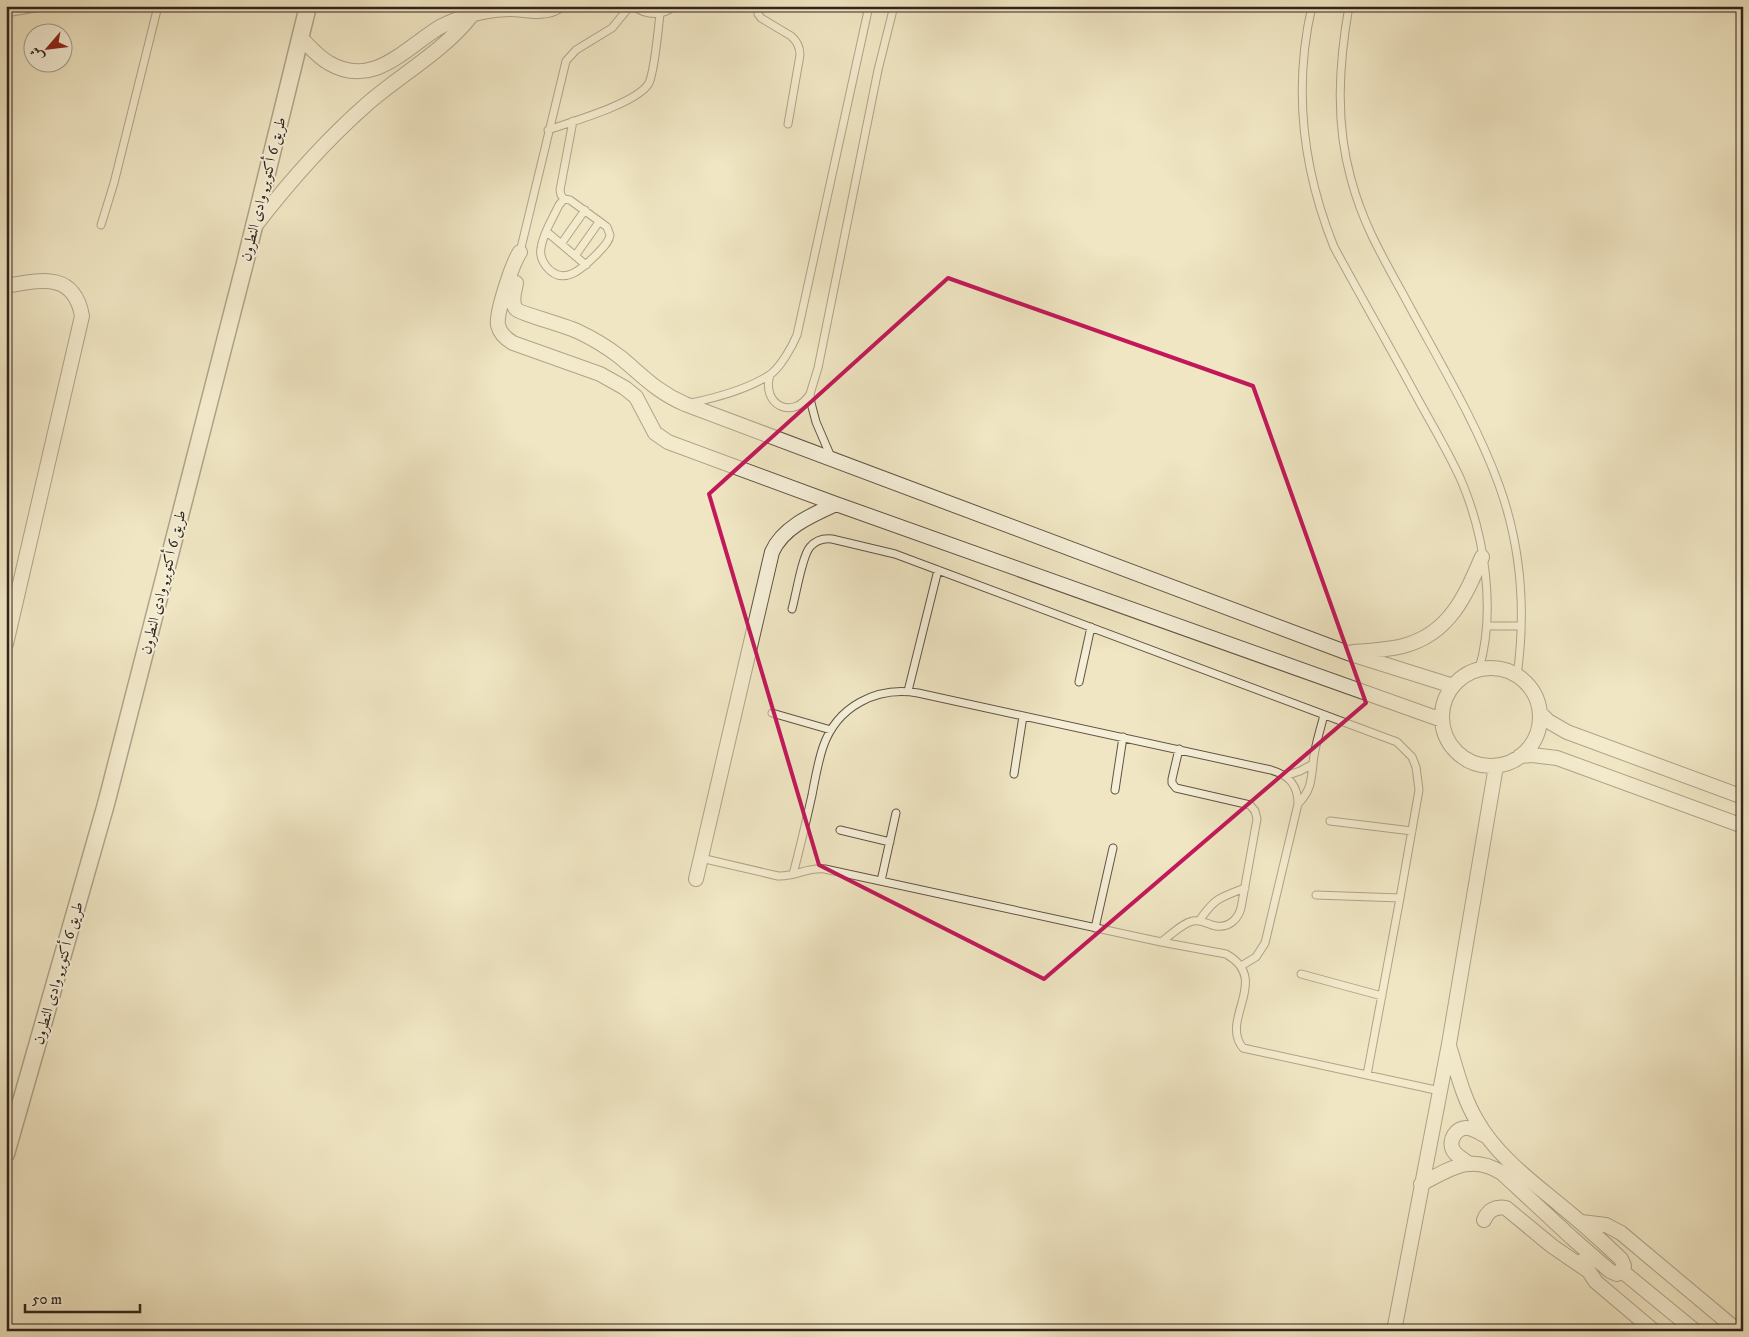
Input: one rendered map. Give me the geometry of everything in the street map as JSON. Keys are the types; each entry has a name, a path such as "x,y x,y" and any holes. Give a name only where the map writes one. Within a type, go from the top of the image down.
{"street":[{"name":"طريق 6 أكتوبر, وادى النطرون","path":"6,1154 106,804 308,6"},
{"path":"300,38 328,62 342,69 357,72 387,65 444,25 471,16 503,9 545,11 558,6"},
{"path":"253,228 293,179 331,137 367,104 457,32 471,16"},
{"path":"520,252 520,268 513,300 516,309 520,312 560,324 590,338 619,357 657,390 685,404 1348,653 1453,686"},
{"path":"520,252 512,266 498,317 502,334 513,343 613,380 636,397 655,433 668,442 836,504 1442,720"},
{"path":"6,286 47,280 58,282 75,296 80,305 82,316 10,611 6,644"},
{"path":"499,327 520,312"},
{"path":"644,410 657,390"},
{"path":"696,879 772,552 781,536 791,528 836,504"},
{"path":"1348,653 1404,646 1432,633 1449,618 1462,601 1482,558"},
{"path":"1479,669 1499,669 1517,676 1530,688 1538,704 1540,714 1538,730 1532,744 1520,756 1505,764 1496,766 1477,764 1460,755 1448,740 1442,720 1443,706 1453,686 1464,675 1479,669"},
{"path":"1540,714 1557,727 1572,734 1743,797"},
{"path":"1520,756 1532,754 1557,758 1743,826"},
{"path":"1394,1331 1449,1044 1496,766"},
{"path":"1449,1044 1467,1102 1486,1136 1507,1160 1581,1222 1621,1259 1624,1266 1622,1271"},
{"path":"1468,1163 1455,1153 1452,1148 1454,1134 1462,1128 1467,1128 1486,1136"},
{"path":"1421,1184 1468,1163 1486,1165 1502,1172 1572,1238 1613,1273 1620,1273 1622,1271"},
{"path":"1484,1220 1490,1210 1506,1208 1552,1246 1586,1270"},
{"path":"1581,1222 1606,1225 1621,1233 1738,1331"},
{"path":"1572,1238 1580,1260 1596,1282 1654,1331"},
{"path":"1622,1271 1694,1331"}],"lane":[{"path":"6,13 47,6"},
{"path":"101,226 114,183 158,6"},
{"path":"520,252 566,60 576,50 612,28 632,6 645,13 660,14 675,6"},
{"path":"759,6 758,14 761,18 795,40 800,49 788,124"},
{"path":"685,404 725,394 770,375 788,354 797,335 869,6"},
{"path":"770,375 768,393 773,401 780,406 798,407 805,402 810,394 818,368 878,70 894,6"},
{"path":"1312,6 1305,44 1302,106 1309,167 1321,212 1334,247 1461,480 1474,519 1487,591 1488,626 1479,669"},
{"path":"1349,6 1341,63 1340,92 1342,130 1350,178 1359,206 1382,259 1465,410 1484,447 1499,486 1512,528 1520,581 1521,626 1517,676"},
{"path":"548,130 624,102 644,90 651,77 660,14"},
{"path":"564,199 559,205 546,232 541,256 548,268 559,275 566,276 573,274 586,265 609,240 610,235 607,227 570,200 564,199 561,195 560,190 574,121"},
{"path":"561,244 585,210"},
{"path":"575,256 599,222"},
{"path":"546,232 586,265"},
{"path":"810,394 816,422 832,460"},
{"path":"792,609 806,553 813,543 819,540 832,539 875,548 1396,742 1412,757 1419,782 1412,831 1367,1075"},
{"path":"908,691 938,570"},
{"path":"1488,626 1521,626"},
{"path":"1078,682 1091,627"},
{"path":"794,874 823,747 831,730 851,708 868,698 888,692 908,691 1179,749 1271,770 1285,776 1296,788 1298,804 1264,943 1256,957 1241,966"},
{"path":"772,713 831,730"},
{"path":"1298,804 1309,790 1312,782 1313,764 1324,715"},
{"path":"1014,774 1023,716"},
{"path":"1115,790 1123,737"},
{"path":"1160,942 1187,923 1199,921 1222,926 1234,921 1240,913 1257,819 1256,811 1247,804 1176,788 1172,783 1172,779 1179,749"},
{"path":"1285,776 1313,764"},
{"path":"881,881 896,813"},
{"path":"1330,821 1412,831"},
{"path":"840,830 890,842"},
{"path":"1095,928 1113,848"},
{"path":"701,858 778,876 794,874 808,869 826,869 1160,942 1226,954 1235,959 1241,966 1245,976 1246,986 1236,1029 1239,1043 1243,1048 1440,1091"},
{"path":"1199,921 1208,907 1217,899 1245,888"},
{"path":"1316,895 1400,898"},
{"path":"1301,974 1382,996"}],"highlighted area":[{"path":"948,278 1253,386 1366,703 1044,979 819,865 709,494"}]}
